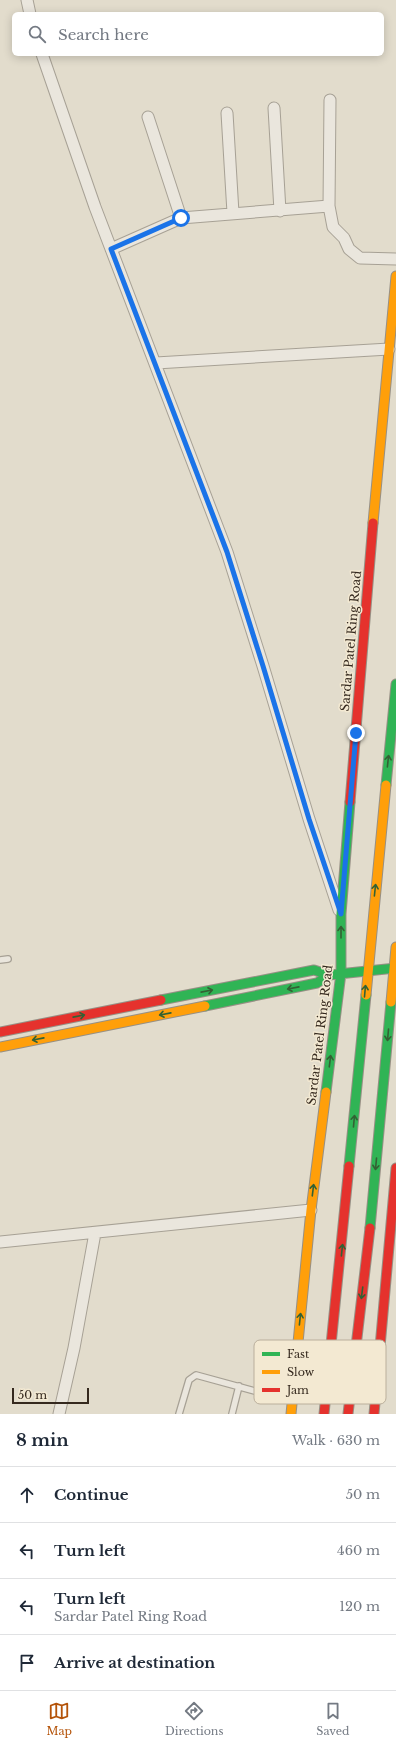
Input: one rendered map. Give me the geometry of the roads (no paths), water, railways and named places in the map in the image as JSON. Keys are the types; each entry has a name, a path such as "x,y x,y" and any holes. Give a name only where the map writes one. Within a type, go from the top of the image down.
{"main road":[{"name":"Sardar Patel Ring Road","path":"298,1340 311,1210 341,973 341,914 396,276"},
{"path":"332,1340 396,684"},
{"path":"357,1340 371,1220 396,947"},
{"path":"0,1047 317,983 329,975 395,968"},
{"path":"0,1032 314,970 329,975"},
{"path":"382,1340 394,1224 396,1168"},
{"name":"Sardar Patel Ring Road","path":"290,1414 292,1404"},
{"path":"324,1414 325,1404"},
{"path":"348,1414 349,1404"},
{"path":"374,1414 375,1404"}],"street":[{"path":"27,0 30,12"},
{"path":"43,56 95,207 156,363 227,552 309,819 341,914"},
{"path":"330,100 329,206 333,227 360,258 396,259"},
{"path":"274,108 280,210"},
{"path":"227,113 233,214"},
{"path":"148,117 181,218"},
{"path":"111,249 181,218 329,206"},
{"path":"156,363 389,349"},
{"path":"0,1242 311,1210"},
{"path":"371,1220 394,1224"},
{"path":"59,1414 74,1348 95,1233"}],"lane":[{"path":"0,960 8,959"},
{"path":"179,1414 192,1377 196,1375 254,1390"},
{"path":"232,1414 239,1386"}]}
